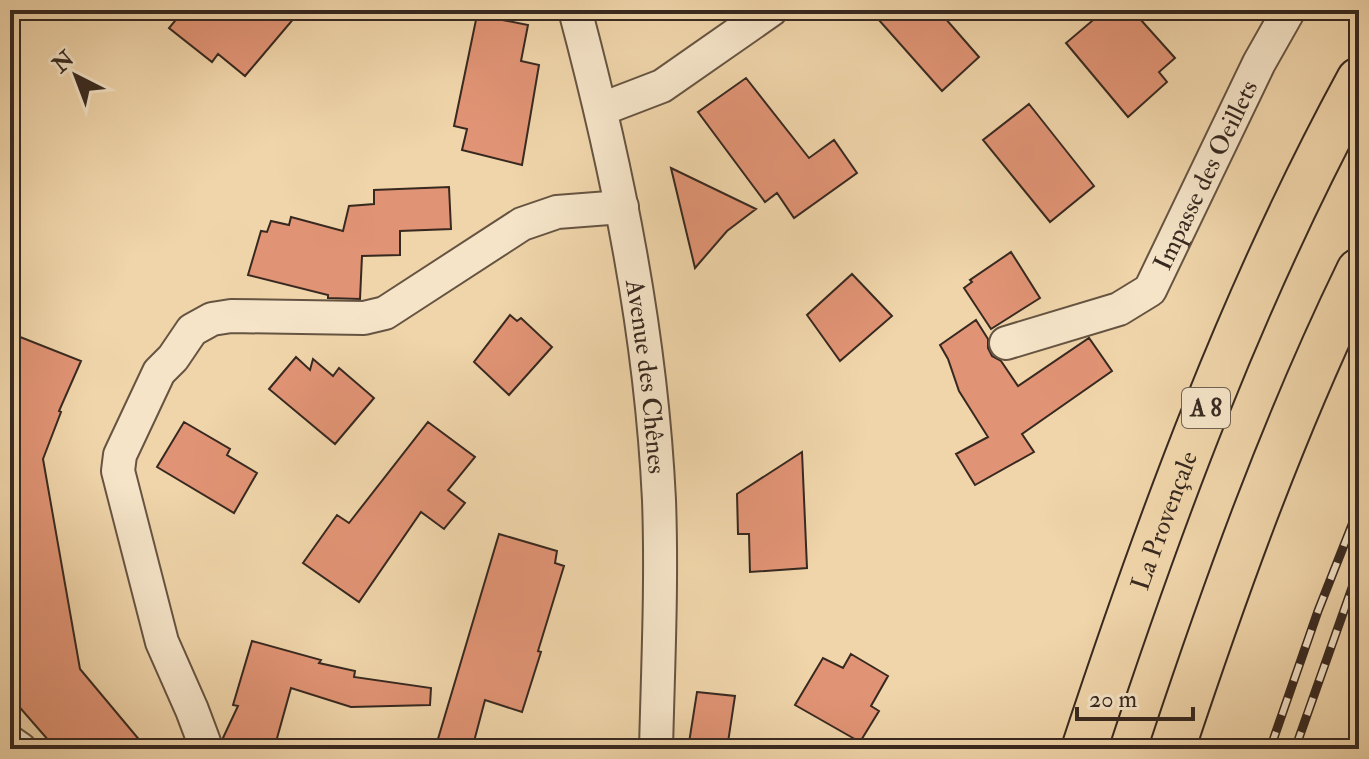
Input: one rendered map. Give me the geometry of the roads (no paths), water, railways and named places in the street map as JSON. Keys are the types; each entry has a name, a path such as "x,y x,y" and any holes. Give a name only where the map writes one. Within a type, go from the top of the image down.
{"highway":[{"name":"La Provençale","path":"1084,749 1183,463 1255,288 1359,80"},
{"path":"1172,749 1261,496 1329,333 1359,271"}],"street":[{"name":"Avenue des Chênes","path":"575,10 602,109 622,207 639,298 654,430 660,548 656,749"},
{"path":"602,109 662,86 771,10"},
{"name":"Impasse des Oeillets","path":"1006,343 1119,309 1150,290 1259,63 1289,10"},
{"path":"203,749 204,742 192,710 162,642 118,471 120,455 159,372 192,330 212,319 231,316 364,318 385,313 522,224 557,212 622,207"},
{"path":"10,742 20,749"}],"railway":[{"path":"1270,749 1318,611 1359,507"},
{"path":"1295,749 1359,568"}]}
